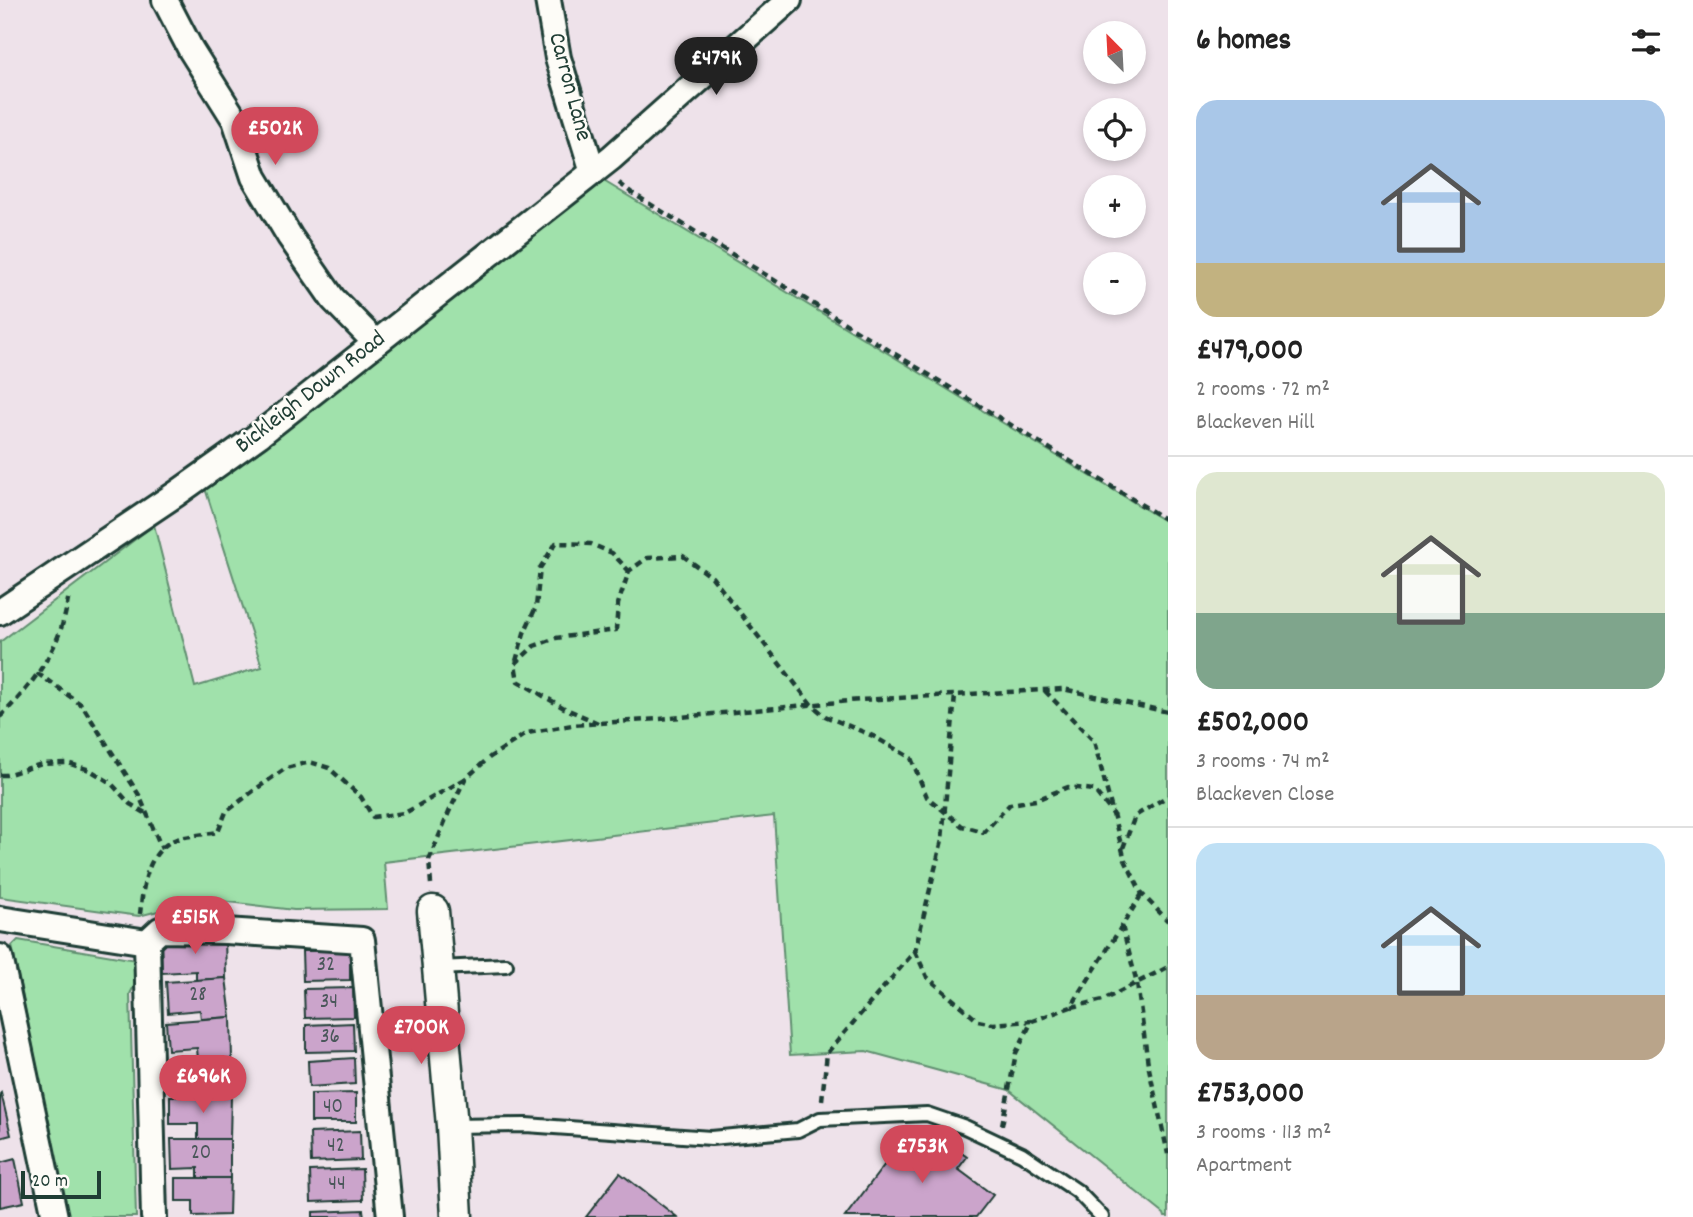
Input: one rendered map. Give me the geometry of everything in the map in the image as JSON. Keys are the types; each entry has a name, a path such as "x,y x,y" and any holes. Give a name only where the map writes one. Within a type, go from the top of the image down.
{"street":[{"path":"165,0 191,50 235,120 254,177 290,237 333,299 376,343"},
{"name":"Carron Lane","path":"548,0 558,58 601,166"},
{"name":"Bickleigh Down Road","path":"0,612 259,435 601,166 789,0"},
{"path":"433,911 452,1126 457,1217"},
{"path":"0,919 147,942"},
{"path":"155,1217 147,942 160,930 226,931 362,940 390,1217"},
{"path":"0,957 55,1217"}],"lane":[{"path":"437,968 506,965"},
{"path":"452,1126 526,1125 711,1138 798,1130 820,1119 927,1114 965,1127 1022,1154 1077,1191 1102,1217"}],"path":[{"path":"601,166 632,193 1168,521"},
{"path":"598,723 564,708 518,681 515,664 524,633 536,607 540,568 556,543 591,544 612,553 629,571"},
{"path":"515,664 534,646 556,638 616,630 618,604 629,571 647,558 683,556 712,577 811,704 825,716 873,736 911,758 927,797 961,826 984,832 1010,804 1036,800 1068,787 1094,790 1114,816"},
{"path":"0,717 21,696 54,646 63,623 70,589 70,565"},
{"path":"37,673 82,705 139,795 162,849"},
{"path":"147,942 139,916 142,891 153,856 174,840 218,832 226,812 256,789 286,768 310,762 328,768 361,797 373,817 405,813 465,779 490,757 527,733 572,725 860,700 1063,689 1168,712"},
{"path":"1045,690 1094,741 1125,860 1142,894 1168,921"},
{"path":"820,1119 827,1053 915,951 942,840 955,695"},
{"path":"0,775 42,764 67,763 90,770 111,783 130,804 147,814"},
{"path":"433,911 429,860 465,779"},
{"path":"1123,849 1135,816 1168,796"},
{"path":"1071,1007 1142,894"},
{"path":"1122,926 1137,983 1147,1064 1168,1154"},
{"path":"915,951 927,977 978,1021 993,1024 1032,1021 1071,1007 1103,1000 1168,967"},
{"path":"999,1143 1016,1053 1032,1021"}],"green space":[{"path":"597,177 1168,523 1168,1217 1009,1090 866,1051 790,1055 774,816 384,862 388,909 294,910 204,899 139,916 0,897 0,642 154,525 195,687 262,667 205,488"},
{"path":"18,940 136,960 136,982 130,994 136,1217 68,1217 12,946"}],"building":[{"path":"225,935 226,978 196,980 196,971 162,973 161,938"},
{"path":"302,951 350,951 350,980 303,981"},
{"path":"226,978 231,1017 201,1019 200,1010 168,1013 166,982"},
{"path":"353,988 354,1017 305,1018 304,989"},
{"path":"231,1017 232,1060 198,1060 197,1048 168,1050 166,1022"},
{"path":"353,1023 354,1051 306,1052 306,1025"},
{"path":"354,1058 355,1084 309,1087 308,1061"},
{"path":"168,1059 232,1060 231,1096 200,1096 200,1085 167,1084"},
{"path":"356,1093 356,1122 311,1122 311,1094"},
{"path":"0,1094 11,1135 0,1138"},
{"path":"170,1096 231,1096 230,1139 198,1139 198,1124 170,1124"},
{"path":"360,1131 361,1160 311,1162 310,1133"},
{"path":"910,1131 929,1147 937,1135 967,1157 958,1169 993,1195 976,1217 845,1217"},
{"path":"171,1139 230,1139 230,1178 198,1178 198,1168 172,1169"},
{"path":"15,1159 24,1202 0,1207 0,1163"},
{"path":"362,1169 363,1200 311,1202 310,1171"},
{"path":"620,1173 677,1217 586,1217"},
{"path":"176,1178 230,1178 229,1215 193,1216 193,1201 176,1201"},
{"path":"363,1210 364,1217 313,1217 313,1212"}]}
